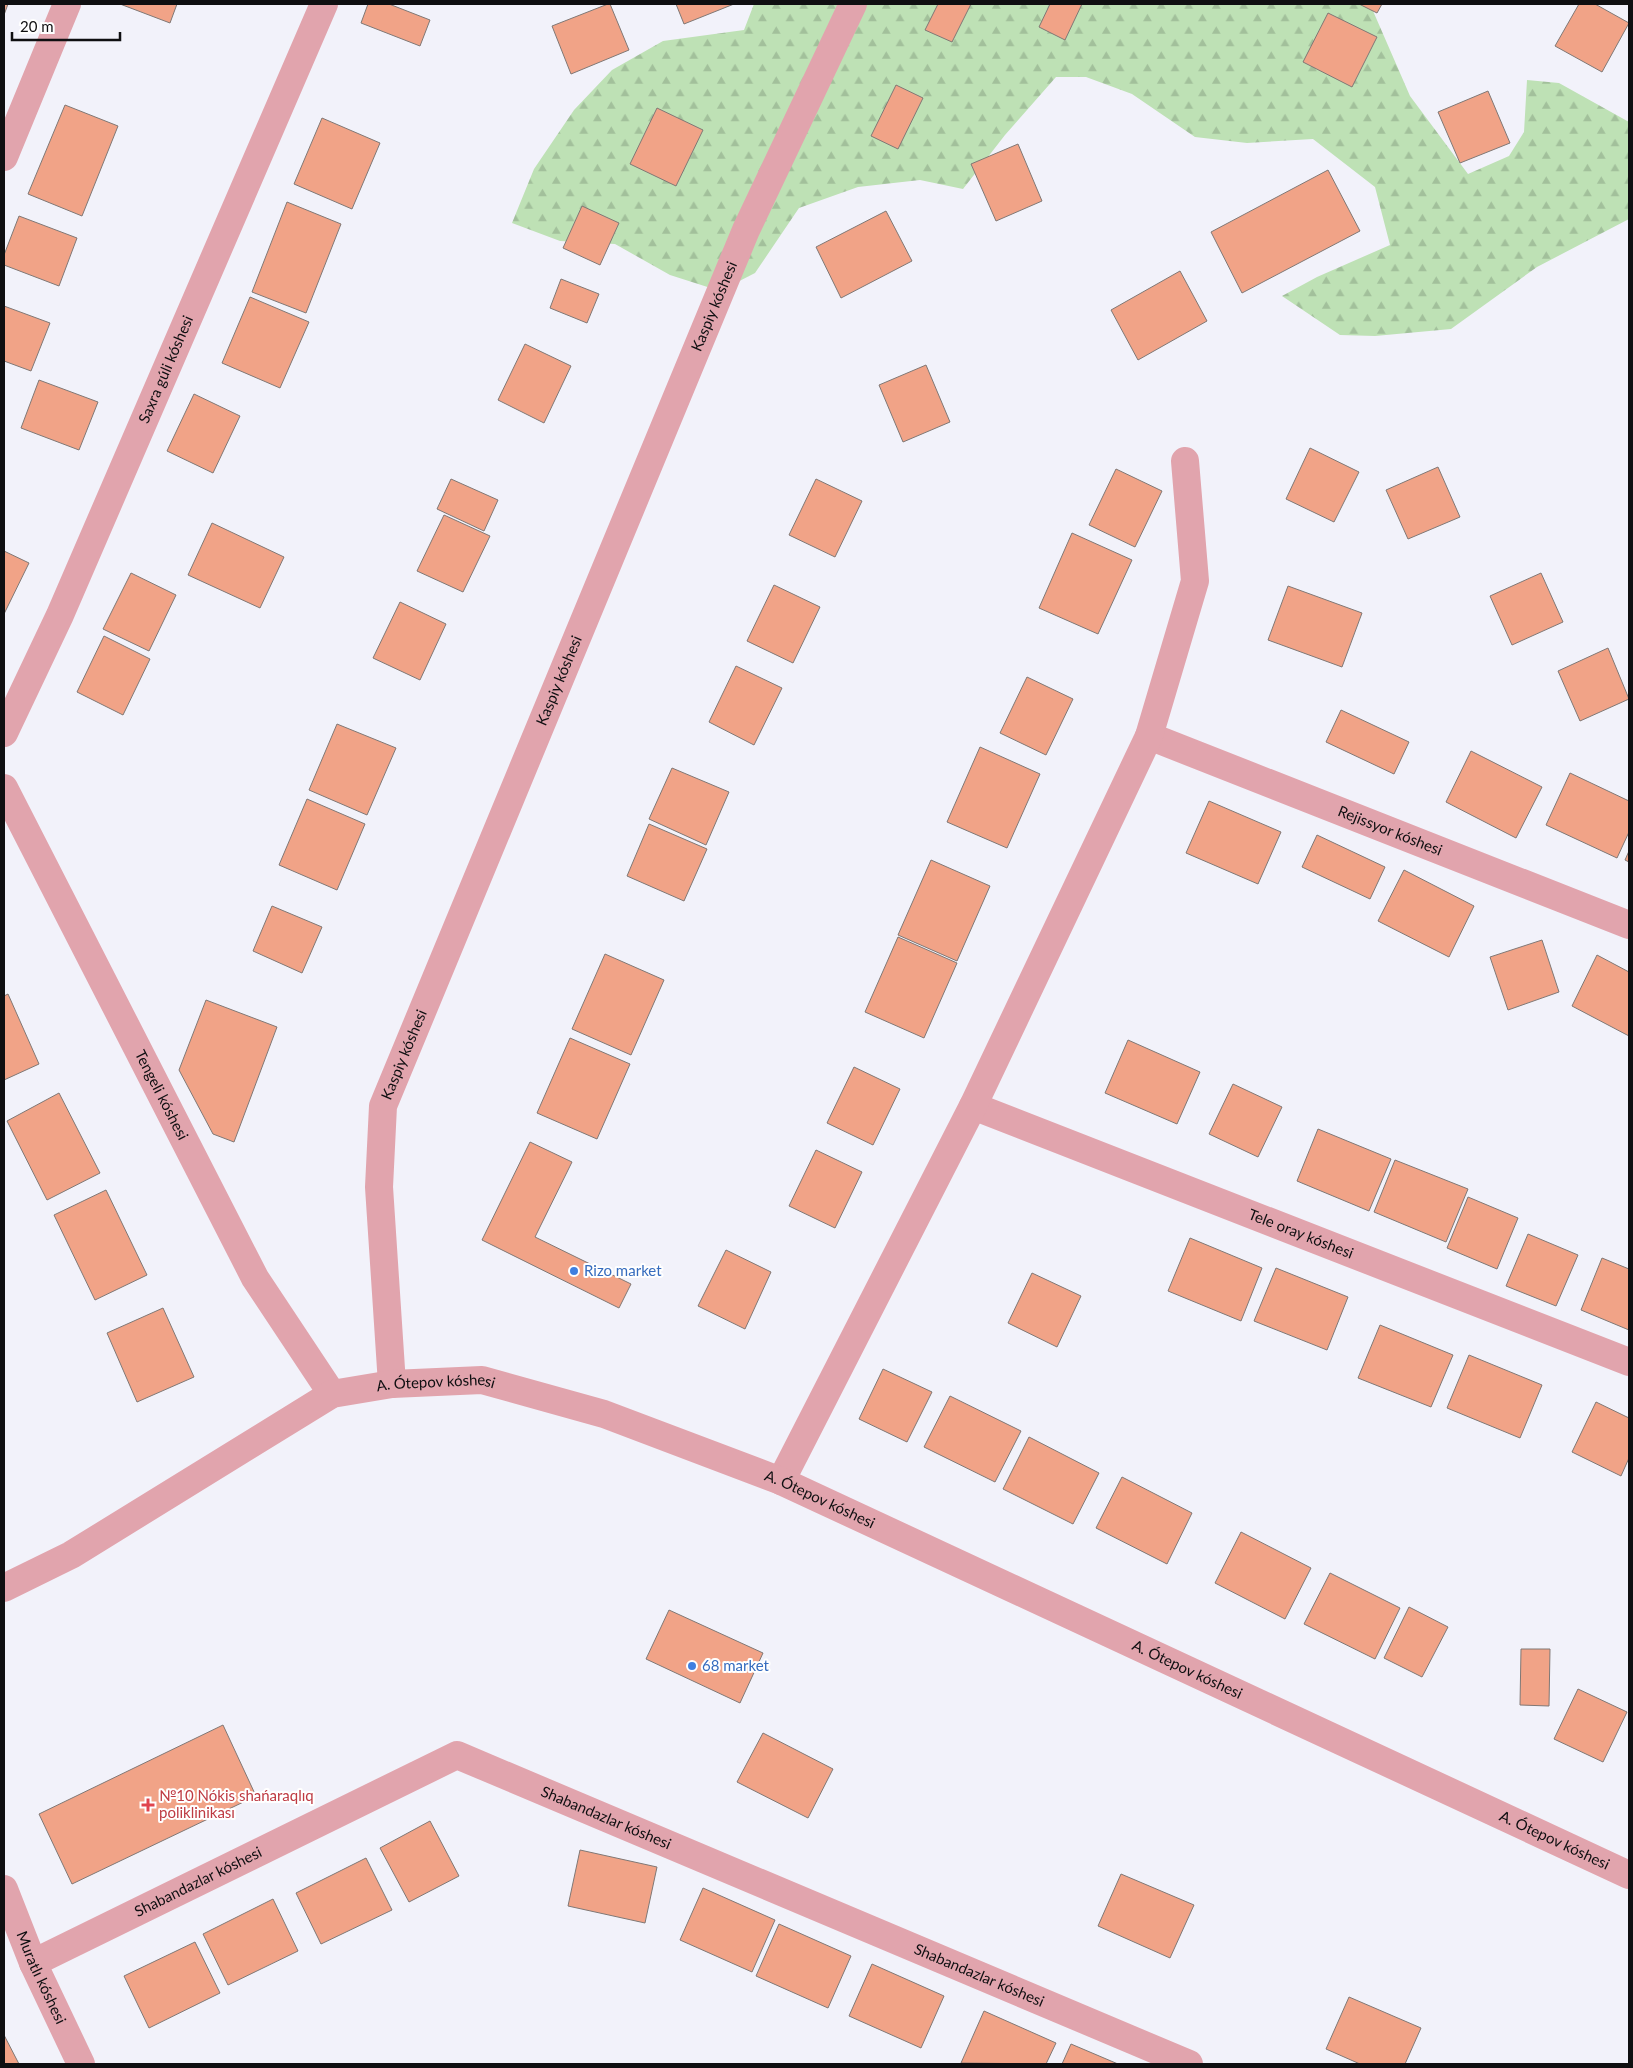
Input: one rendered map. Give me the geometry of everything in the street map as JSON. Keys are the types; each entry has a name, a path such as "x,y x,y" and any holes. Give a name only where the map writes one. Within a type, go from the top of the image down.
{"street":[{"path":"4,157 67,4"},
{"name":"Saxra gúli kóshesi","path":"4,733 60,615 324,4"},
{"name":"Kaspiy kóshesi","path":"392,1384 379,1187 383,1106 746,230 853,4"},
{"path":"781,1481 973,1106 1149,736 1195,581 1185,462"},
{"name":"Rejissyor kóshesi","path":"1149,736 1629,925"},
{"name":"Tengeli kóshesi","path":"4,788 255,1278 332,1394"},
{"name":"Tele oray kóshesi","path":"973,1106 1629,1362"},
{"name":"A. Ótepov kóshesi","path":"4,1588 71,1554 332,1394 392,1384 482,1380 604,1414 781,1481 1629,1875"},
{"name":"Shabandazlar kóshesi","path":"33,1963 457,1755 1189,2064"},
{"name":"Muratlı kóshesi","path":"4,1890 10,1927 33,1963 81,2064"}],"green space":[{"path":"754,4 1370,4 1410,96 1468,174 1509,156 1524,132 1527,80 1559,83 1629,122 1629,219 1537,267 1451,329 1375,336 1340,335 1282,296 1317,277 1390,245 1375,187 1313,139 1247,143 1195,137 1132,94 1086,77 1056,77 1005,135 963,189 920,180 858,187 799,208 755,273 720,291 670,275 615,244 560,241 512,223 534,169 574,110 612,70 663,41 744,30"}],"building":[{"path":"4,4 8,4 4,15"},
{"path":"120,4 177,4 170,23"},
{"path":"368,4 389,4 430,20 420,46 361,23"},
{"path":"610,4 629,50 571,74 552,26"},
{"path":"676,4 734,4 684,24"},
{"path":"938,4 971,4 952,42 925,30"},
{"path":"1050,4 1082,4 1065,40 1039,27"},
{"path":"1359,4 1382,4 1377,13"},
{"path":"1579,4 1595,4 1629,23 1602,72 1555,46"},
{"path":"1328,13 1377,37 1352,87 1303,62"},
{"path":"896,85 923,98 898,149 871,136"},
{"path":"1488,91 1510,143 1460,163 1438,112"},
{"path":"65,105 118,126 82,216 28,194"},
{"path":"657,108 703,130 676,186 630,164"},
{"path":"322,118 380,143 352,209 294,184"},
{"path":"1018,144 1042,201 996,221 971,164"},
{"path":"1328,170 1360,231 1242,293 1211,232"},
{"path":"287,202 341,224 306,313 252,292"},
{"path":"582,206 619,223 600,265 563,248"},
{"path":"886,211 912,261 841,298 816,247"},
{"path":"19,216 77,238 59,286 4,265 4,255"},
{"path":"1180,271 1207,321 1138,360 1111,310"},
{"path":"561,279 599,294 587,323 550,308"},
{"path":"250,297 309,322 280,388 222,363"},
{"path":"4,306 50,323 31,371 4,361"},
{"path":"525,344 571,366 544,423 498,400"},
{"path":"926,365 950,422 903,442 879,385"},
{"path":"39,380 98,402 79,450 21,428"},
{"path":"194,394 240,416 213,473 167,451"},
{"path":"1310,448 1359,472 1334,522 1286,499"},
{"path":"1438,467 1460,517 1408,539 1386,490"},
{"path":"1116,469 1162,491 1135,547 1089,525"},
{"path":"451,479 498,500 484,531 437,509"},
{"path":"816,479 862,501 835,557 789,535"},
{"path":"444,515 490,536 463,592 417,571"},
{"path":"212,523 284,557 260,608 188,575"},
{"path":"1072,533 1132,560 1098,634 1039,608"},
{"path":"4,551 29,563 4,614"},
{"path":"131,573 176,595 149,651 103,629"},
{"path":"1541,573 1563,622 1512,645 1490,596"},
{"path":"774,585 820,607 793,663 747,641"},
{"path":"1288,586 1362,613 1342,667 1268,640"},
{"path":"400,602 446,624 420,680 373,658"},
{"path":"104,636 150,659 123,715 77,692"},
{"path":"1608,648 1629,699 1580,721 1558,671"},
{"path":"736,666 782,688 754,745 709,722"},
{"path":"1027,677 1073,699 1046,755 1000,733"},
{"path":"1341,710 1409,742 1394,774 1326,742"},
{"path":"337,724 396,748 367,815 309,790"},
{"path":"980,747 1040,774 1007,848 947,822"},
{"path":"1471,751 1542,787 1516,838 1446,802"},
{"path":"672,768 729,792 706,845 649,819"},
{"path":"1570,773 1629,801 1629,832 1617,858 1546,825"},
{"path":"307,799 365,824 337,890 279,865"},
{"path":"1209,801 1281,832 1258,884 1186,853"},
{"path":"649,824 707,849 684,901 627,876"},
{"path":"1317,835 1385,867 1370,899 1302,867"},
{"path":"1629,851 1629,862 1625,860"},
{"path":"931,860 990,886 957,961 898,935"},
{"path":"1404,870 1474,906 1449,957 1378,921"},
{"path":"272,906 322,927 302,973 253,951"},
{"path":"898,937 957,963 924,1038 865,1012"},
{"path":"1542,940 1559,992 1508,1010 1490,957"},
{"path":"605,954 664,980 631,1055 572,1029"},
{"path":"1597,955 1629,972 1629,1036 1572,1006"},
{"path":"8,994 39,1064 4,1080 4,996"},
{"path":"206,1000 277,1027 234,1142 213,1134 179,1070"},
{"path":"570,1038 630,1064 597,1139 537,1113"},
{"path":"1128,1040 1200,1072 1177,1124 1105,1093"},
{"path":"854,1067 900,1089 873,1145 827,1123"},
{"path":"1233,1084 1282,1107 1258,1157 1209,1134"},
{"path":"59,1093 100,1173 47,1200 7,1121"},
{"path":"1318,1129 1391,1159 1369,1211 1297,1181"},
{"path":"530,1142 572,1162 535,1237 631,1284 619,1308 482,1240"},
{"path":"816,1150 862,1172 835,1228 789,1206"},
{"path":"1395,1160 1468,1189 1446,1242 1374,1212"},
{"path":"106,1190 147,1275 95,1300 54,1215"},
{"path":"1468,1197 1518,1218 1497,1269 1447,1248"},
{"path":"1528,1234 1578,1255 1556,1306 1506,1286"},
{"path":"1190,1238 1262,1268 1241,1321 1168,1291"},
{"path":"726,1250 771,1272 745,1329 698,1306"},
{"path":"1602,1258 1629,1269 1629,1330 1581,1310"},
{"path":"1276,1268 1348,1297 1327,1350 1254,1321"},
{"path":"1032,1273 1081,1296 1057,1347 1008,1323"},
{"path":"163,1308 194,1377 137,1402 107,1333"},
{"path":"1380,1325 1453,1355 1431,1407 1358,1378"},
{"path":"1469,1355 1542,1385 1520,1438 1447,1408"},
{"path":"883,1369 932,1392 907,1442 859,1419"},
{"path":"950,1396 1021,1431 995,1482 924,1447"},
{"path":"1596,1402 1629,1418 1629,1458 1621,1476 1572,1452"},
{"path":"1029,1437 1099,1473 1073,1524 1003,1489"},
{"path":"1122,1477 1192,1513 1167,1564 1096,1528"},
{"path":"1241,1532 1311,1568 1285,1619 1215,1583"},
{"path":"1330,1573 1400,1608 1375,1659 1304,1624"},
{"path":"1409,1607 1448,1627 1422,1677 1384,1658"},
{"path":"669,1610 763,1653 740,1703 646,1659"},
{"path":"1521,1649 1550,1649 1549,1706 1520,1705"},
{"path":"1578,1689 1627,1712 1603,1762 1554,1739"},
{"name":"№10 Nókis shańaraqlıq poliklinikası","path":"223,1725 256,1796 72,1884 39,1814"},
{"path":"763,1733 833,1769 808,1818 737,1782"},
{"path":"430,1821 459,1876 409,1902 380,1848"},
{"path":"580,1850 657,1867 645,1923 568,1906"},
{"path":"366,1858 392,1910 321,1944 296,1893"},
{"path":"1121,1874 1194,1905 1170,1958 1098,1926"},
{"path":"703,1888 775,1920 752,1972 680,1940"},
{"path":"273,1899 298,1951 228,1985 203,1934"},
{"path":"779,1924 851,1956 828,2008 756,1976"},
{"path":"195,1942 220,1993 149,2028 124,1976"},
{"path":"872,1964 944,1996 921,2048 849,2016"},
{"path":"1349,1997 1421,2028 1405,2064 1360,2064 1326,2049"},
{"path":"984,2011 1056,2043 1046,2064 961,2063"},
{"path":"4,2035 19,2064 4,2064"},
{"path":"1071,2044 1118,2064 1062,2064"}],"place":[{"name":"Rizo market","path":"574,1271"},
{"name":"68 market","path":"692,1666"},
{"name":"№10 Nókis shańaraqlıq poliklinikası","path":"148,1805"}]}
